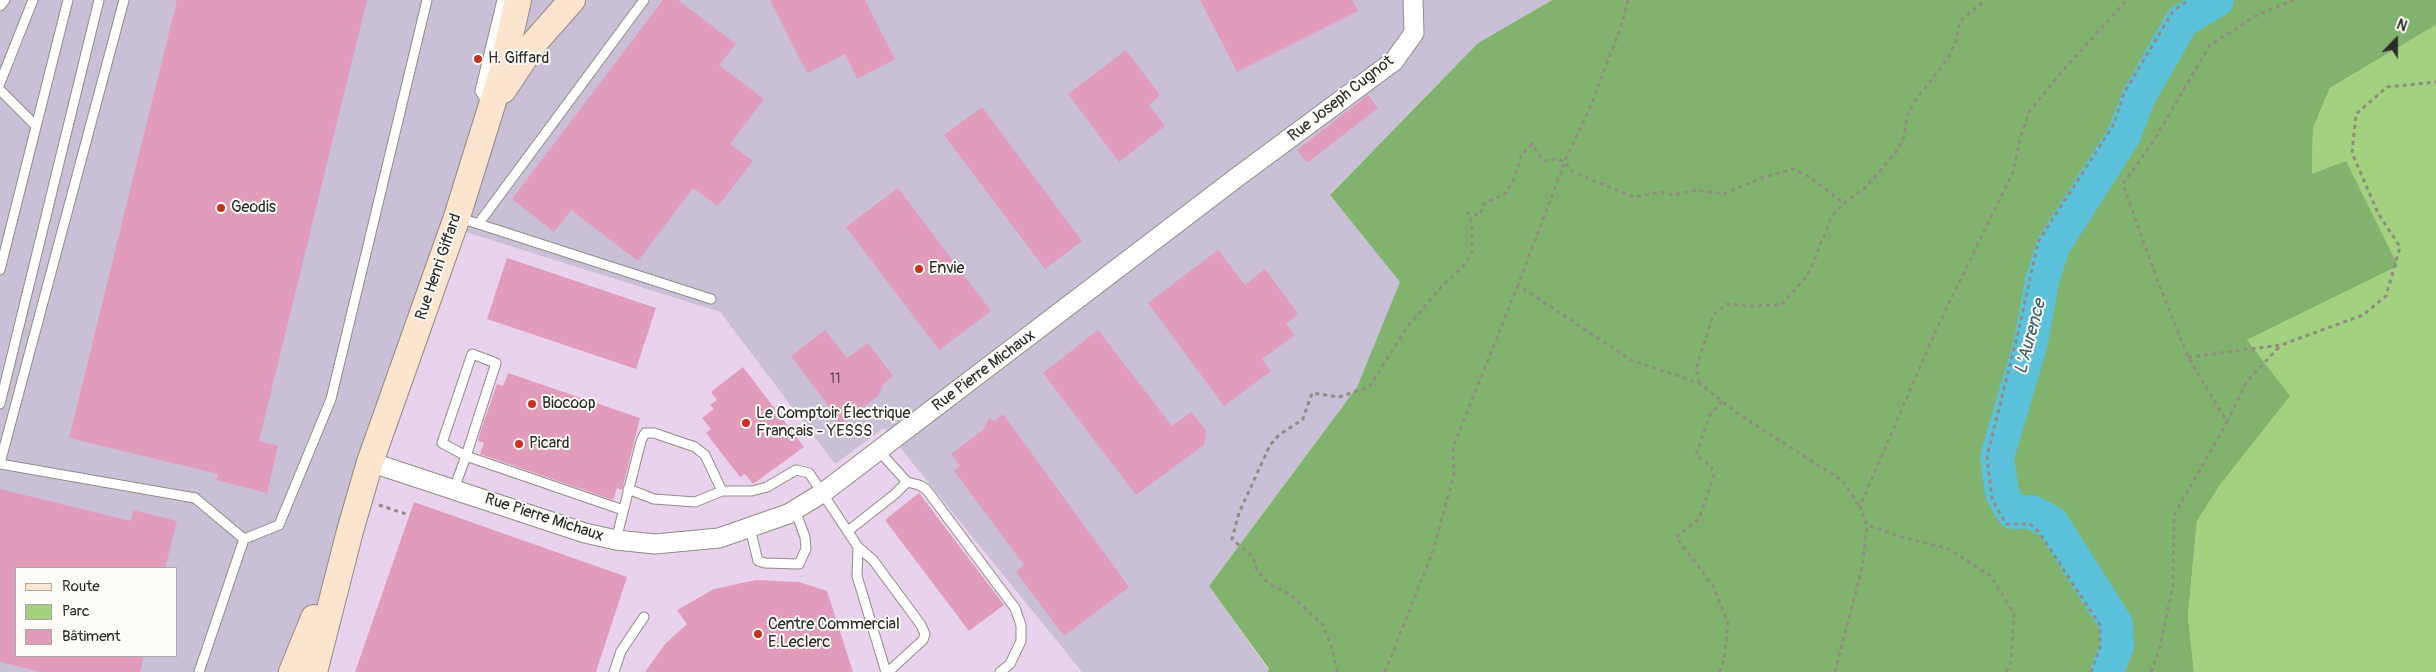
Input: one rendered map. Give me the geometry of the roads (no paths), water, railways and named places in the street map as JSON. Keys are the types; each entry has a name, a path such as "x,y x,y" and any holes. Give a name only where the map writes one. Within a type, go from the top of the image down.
{"street":[{"name":"Rue Henri Giffard","path":"314,672 350,531 370,462 468,220 490,109 501,76 518,0"},
{"path":"490,109 535,42 571,0"},
{"name":"Rue Joseph Cugnot","path":"1236,178 1394,61 1414,33 1413,0"},
{"name":"Rue Pierre Michaux","path":"370,462 585,533 616,540 655,544 720,538 795,510 824,492 1236,178"},
{"name":"Rue Henri Giffard","path":"292,672 350,531"}],"lane":[{"path":"0,6 5,0"},
{"path":"0,83 32,0"},
{"path":"0,270 68,0"},
{"path":"0,404 99,0"},
{"path":"124,0 0,464 195,498 244,539"},
{"path":"199,672 244,539 279,525 331,400 427,0"},
{"path":"490,109 480,91 502,0"},
{"path":"644,0 468,220 712,299"},
{"path":"0,90 36,126"},
{"path":"454,489 466,456 496,363 472,354 442,443 466,456 622,510"},
{"path":"616,540 622,510 641,441 646,433 654,432 695,446 705,456 722,491"},
{"path":"879,451 907,482 919,484 926,489 1015,608 1021,625 1021,641 1010,664 1000,672"},
{"path":"628,489 654,499 672,502 695,502 722,491 752,491 767,487 796,470 809,473 824,492 858,547 873,560 921,625 925,634 923,640 887,672 857,576 858,547"},
{"path":"848,531 895,494 907,482"},
{"path":"750,528 758,561 799,564 803,560 806,549 805,537 795,510"},
{"path":"614,672 621,651 644,618"}],"waterway":[{"name":"L'Aurence","path":"2107,672 2117,646 2116,624 2052,523 2032,512 2013,512 2002,493 1997,457 2031,342 2042,281 2053,246 2124,135 2138,98 2182,21 2217,0"}],"place":[{"name":"H. Giffard","path":"478,59"},
{"name":"Geodis","path":"221,208"},
{"name":"Envie","path":"919,269"},
{"name":"Biocoop","path":"532,404"},
{"name":"Le Comptoir Électrique Français - YESSS","path":"746,423"},
{"name":"Picard","path":"519,444"},
{"name":"Centre Commercial E.Leclerc","path":"758,634"}]}
